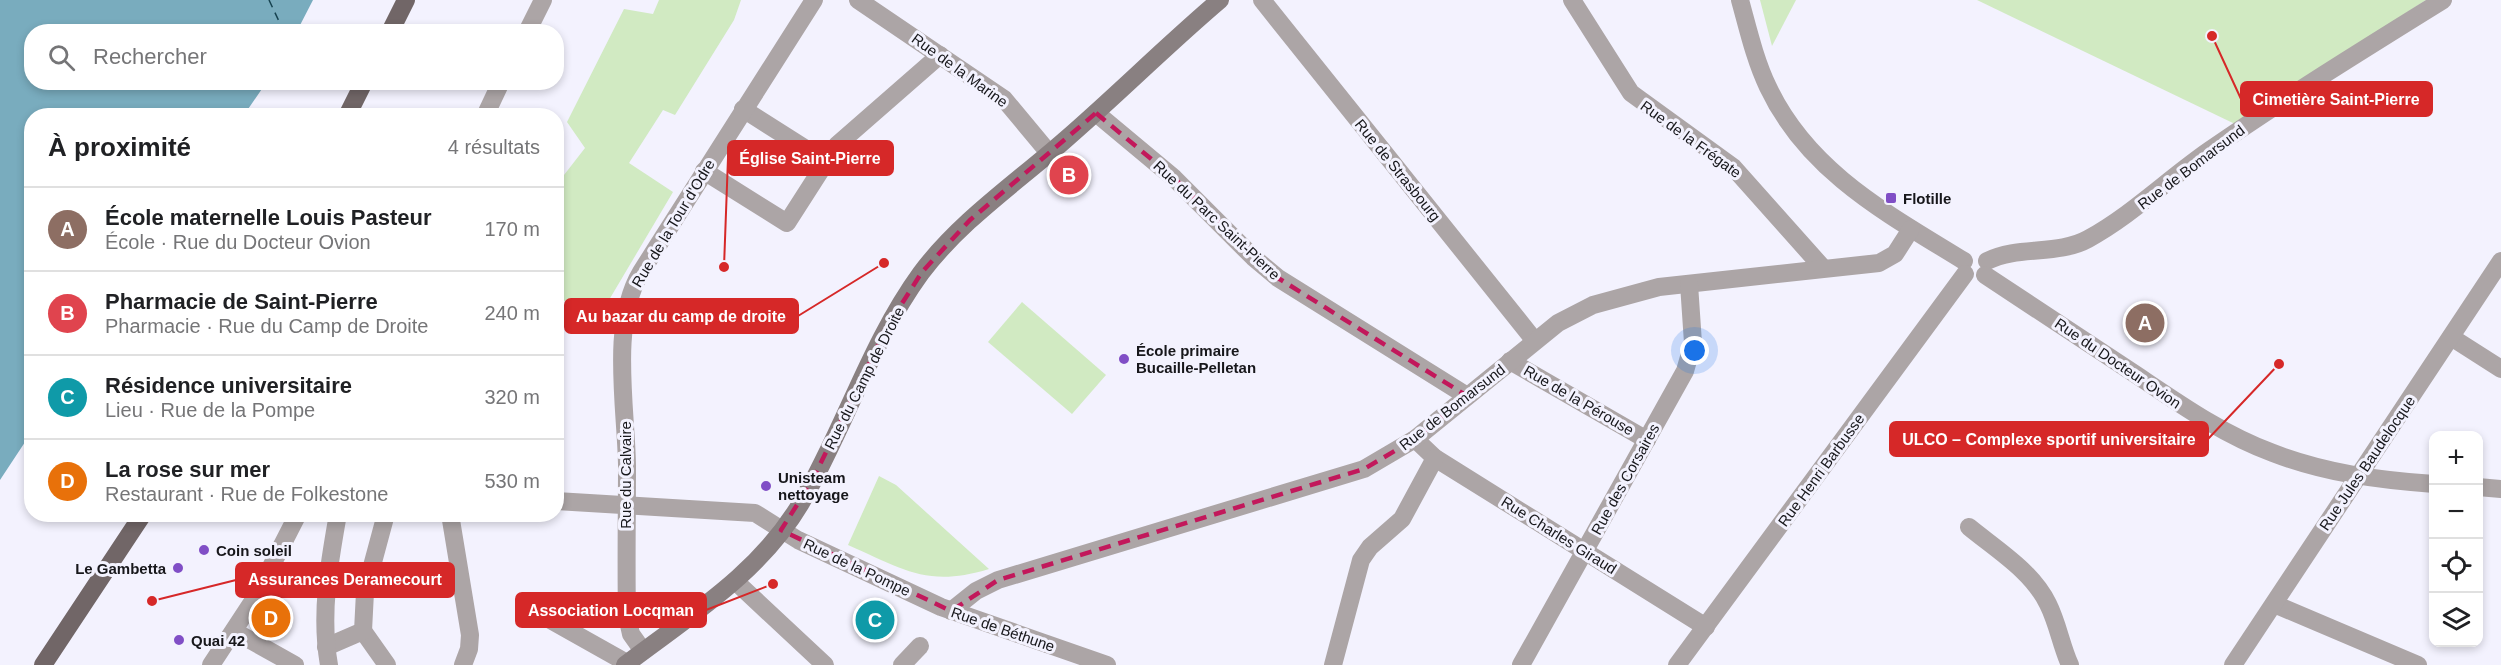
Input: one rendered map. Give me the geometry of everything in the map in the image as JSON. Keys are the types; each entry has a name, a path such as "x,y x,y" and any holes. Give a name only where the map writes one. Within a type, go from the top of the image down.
{"main road":[{"path":"394,24 406,0"},
{"path":"351,108 360,90"},
{"path":"43,665 138,522"}],"street":[{"path":"531,24 543,0"},
{"name":"Rue de la Tour d'Odre","path":"630,295 704,171 814,0"},
{"name":"Rue de la Marine","path":"858,0 1004,99 1049,153"},
{"name":"Rue du Camp de Droite","path":"626,664 735,581 781,531 803,498 880,340 918,278 970,220 1095,113 1220,0"},
{"name":"Rue de Strasbourg","path":"1262,0 1534,341"},
{"name":"Rue de la Frégate","path":"1572,0 1630,93 1733,166 1823,268"},
{"path":"1740,0 1763,75 1797,135 1830,171 1964,268"},
{"name":"Rue de Bomarsund","path":"1964,268 1969,255 1976,254 1987,268 2007,253 2069,246 2089,239 2127,214 2203,155 2258,117 2442,0"},
{"path":"704,171 787,223 825,161 844,137 940,55"},
{"path":"489,108 497,90"},
{"path":"743,109 825,161"},
{"name":"Rue du Parc Saint-Pierre","path":"1095,113 1174,178 1253,257 1278,278 1467,396"},
{"name":"Rue de Bomarsund","path":"951,611 983,586 998,580 1343,478 1374,464 1415,439 1558,323 1593,305 1632,293 1689,284 1886,261 1895,254 1911,229"},
{"name":"Rue Jules Baudelocque","path":"2233,665 2501,261"},
{"name":"Rue Henri Barbusse","path":"1677,665 1691,657 1706,627 1964,268"},
{"name":"Rue du Docteur Ovion","path":"1987,268 2215,426 2275,454 2357,477 2429,484"},
{"name":"Rue des Corsaires","path":"1521,665 1681,380 1691,356 1693,328 1689,284"},
{"name":"Rue du Calvaire","path":"630,295 623,333 627,622 631,634 643,651"},
{"path":"2451,337 2501,369"},
{"name":"Rue de la Pérouse","path":"1510,361 1647,440"},
{"name":"Rue Charles Giraud","path":"1415,439 1435,458 1706,627"},
{"path":"1333,665 1360,560 1370,547 1402,519 1435,458"},
{"path":"2483,487 2501,489"},
{"name":"Rue de la Pompe","path":"564,502 748,512 761,516 781,531 932,603"},
{"path":"211,665 255,598 294,522"},
{"path":"328,656 326,598 337,522"},
{"path":"384,522 365,592 363,632 387,665"},
{"path":"451,522 470,635 469,649 463,665"},
{"path":"1970,527 2020,569 2041,591 2051,611 2070,665"},
{"path":"735,581 825,665"},
{"name":"Rue de Béthune","path":"932,603 1107,665"},
{"path":"2274,604 2418,665"},
{"path":"529,608 626,664"},
{"path":"234,631 295,665"},
{"path":"328,656 363,632"},
{"path":"902,665 920,646"}],"highlighted area":[{"path":"1096,113 1174,178 1278,278 1467,396 1415,439 1364,469 998,580 951,611 781,530 811,483 887,327 922,272 970,220"}],"green space":[{"path":"659,0 741,0 734,20 675,115 663,110 629,163 673,192 609,300 564,301 564,175 585,148 567,122 624,9 653,14"},
{"path":"1760,0 1796,0 1772,46"},
{"path":"1977,0 2426,0 2235,124"},
{"path":"1022,302 1106,375 1072,414 988,342"},
{"path":"879,476 896,485 989,569 949,577 932,576 900,568 848,545"}],"water":[{"path":"0,0 313,0 301,24 24,24 24,90 261,90 249,108 24,108 24,444 0,480"}],"ferry route":[{"path":"269,0 280,24"}],"place":[{"name":"Cimetière Saint-Pierre","path":"2212,36"},
{"name":"Pharmacie de Saint-Pierre","path":"1069,175"},
{"name":"Flotille","path":"1891,198"},
{"name":"Au bazar du camp de droite","path":"884,263"},
{"name":"Église Saint-Pierre","path":"724,267"},
{"name":"École maternelle Louis Pasteur","path":"2145,323"},
{"name":"École primaire Bucaille-Pelletan","path":"1124,359"},
{"name":"ULCO – Complexe sportif universitaire","path":"2279,364"},
{"name":"Unisteam nettoyage","path":"766,486"},
{"name":"Coin soleil","path":"204,550"},
{"name":"Le Gambetta","path":"178,568"},
{"name":"Association Locqman","path":"773,584"},
{"name":"Assurances Deramecourt","path":"152,601"},
{"name":"La rose sur mer","path":"271,618"},
{"name":"Résidence universitaire","path":"875,620"},
{"name":"Quai 42","path":"179,640"}]}
